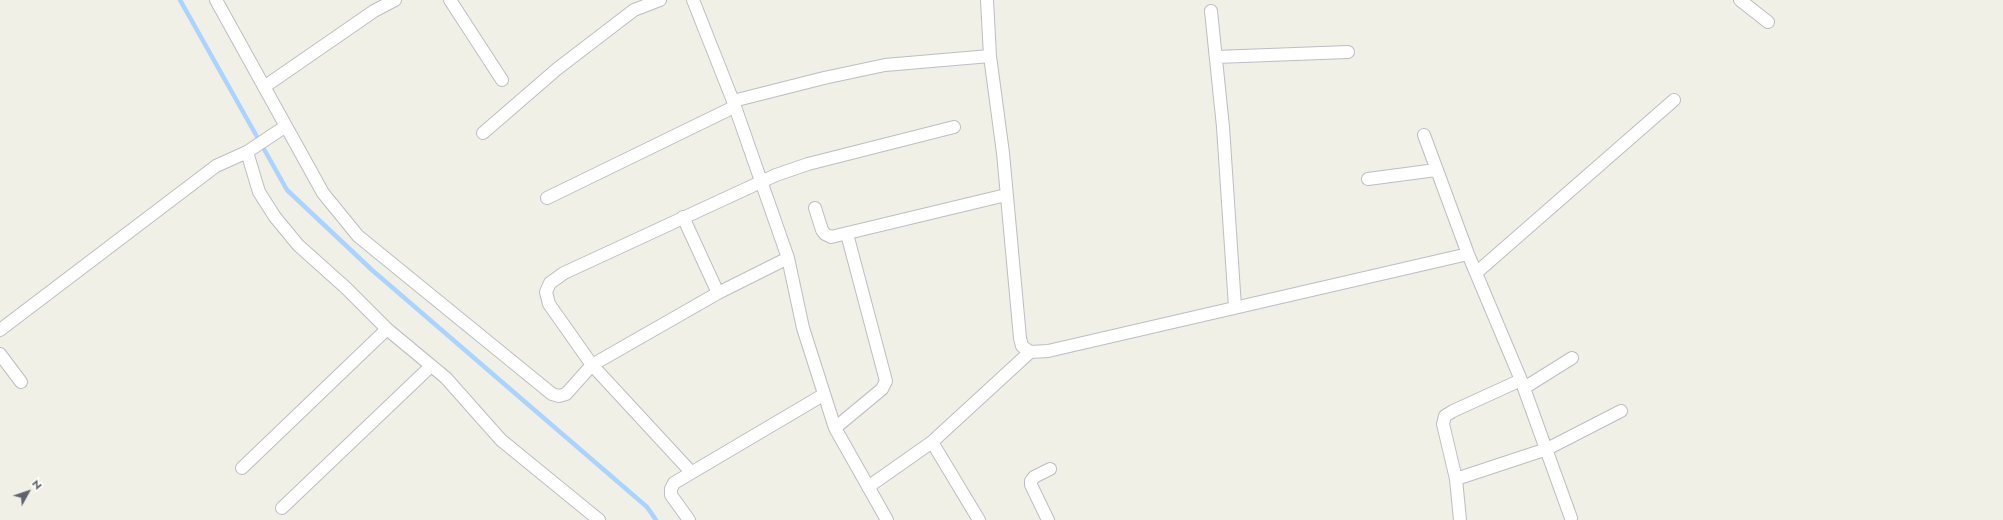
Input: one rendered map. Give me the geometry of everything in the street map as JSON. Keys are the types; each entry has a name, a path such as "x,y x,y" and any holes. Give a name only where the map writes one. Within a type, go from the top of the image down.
{"street":[{"path":"216,0 323,193 358,236 552,394 559,396 566,394 592,365 718,293 788,258"},
{"path":"264,87 374,11 394,0"},
{"path":"450,0 502,80"},
{"path":"483,133 557,69 634,10 660,0"},
{"path":"693,0 734,104 763,183 788,258 803,328 823,395 835,428 887,520"},
{"path":"987,0 990,56 1003,152 1020,338 1022,346 1030,352"},
{"path":"1740,0 1768,22"},
{"path":"1211,11 1223,127 1235,307"},
{"path":"1216,57 1348,52"},
{"path":"546,198 734,104 824,78 885,65 990,56"},
{"path":"1476,273 1674,100"},
{"path":"0,330 216,166 247,152 286,126"},
{"path":"691,472 592,365 549,304 546,292 550,283 564,273 682,217 763,183 776,175 808,164 954,127"},
{"path":"1424,135 1468,254 1523,384 1572,519"},
{"path":"247,152 259,192 275,217 298,245 346,288 387,329 446,378 501,440 600,520"},
{"path":"1368,179 1436,170"},
{"path":"815,208 822,230 830,237 1006,195"},
{"path":"682,217 718,293"},
{"path":"835,428 882,389 886,381 847,234"},
{"path":"868,487 932,442 1030,352 1048,351 1468,254"},
{"path":"242,468 387,329"},
{"path":"0,354 21,382"},
{"path":"1460,520 1456,479 1443,424 1445,416 1453,411 1523,384 1572,358"},
{"path":"282,508 431,366"},
{"path":"689,520 671,496 671,489 674,483 823,395"},
{"path":"1456,479 1546,450 1621,411"},
{"path":"932,442 979,520"},
{"path":"1048,520 1031,486 1031,481 1034,477 1050,469"}],"waterway":[{"path":"180,0 287,190 372,270 647,507 656,520"}]}
